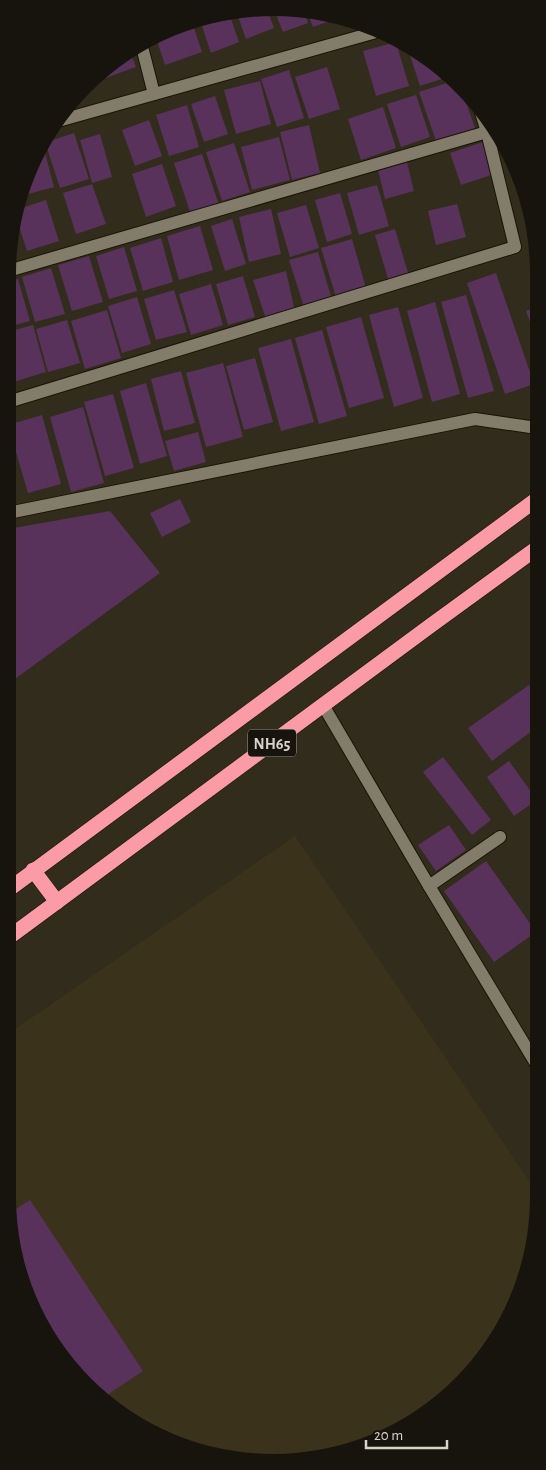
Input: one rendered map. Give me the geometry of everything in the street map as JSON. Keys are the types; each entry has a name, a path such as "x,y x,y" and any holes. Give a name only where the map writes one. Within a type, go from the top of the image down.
{"highway":[{"name":"NH65","path":"16,884 530,505"},
{"name":"NH65","path":"16,932 530,553"},
{"path":"33,870 57,902"}],"street":[{"path":"68,118 367,34"},
{"path":"143,52 154,94"},
{"path":"16,269 487,132 515,247 16,400"},
{"path":"16,511 475,419 530,427"},
{"path":"323,705 530,1054"},
{"path":"429,886 500,837"}],"shaded area":[{"path":"295,836 530,1182 528,1231 521,1263 503,1311 486,1340 455,1379 416,1410 371,1434 323,1449 273,1454 223,1449 175,1434 130,1410 91,1379 69,1353 43,1311 30,1280 18,1231 16,1197 16,1028"}],"building":[{"path":"270,16 274,28 246,39 239,18"},
{"path":"277,16 306,18 308,23 283,32"},
{"path":"231,19 239,42 211,53 202,26"},
{"path":"310,19 327,22 313,27"},
{"path":"194,29 202,52 165,65 158,44"},
{"path":"389,44 398,49 409,86 376,96 363,51"},
{"path":"410,57 441,79 420,86"},
{"path":"133,58 136,67 107,77"},
{"path":"327,67 340,109 309,119 295,77"},
{"path":"289,70 304,118 277,127 261,79"},
{"path":"260,81 271,124 236,134 224,90"},
{"path":"446,83 467,105 475,128 436,141 419,92"},
{"path":"416,95 430,137 401,147 387,104"},
{"path":"215,96 228,134 204,142 191,104"},
{"path":"187,105 199,147 169,156 156,115"},
{"path":"383,107 396,148 361,160 348,119"},
{"path":"149,120 162,156 135,166 122,130"},
{"path":"309,125 320,173 292,180 280,132"},
{"path":"74,133 89,179 60,188 48,151 54,140"},
{"path":"100,134 112,177 92,183 80,140"},
{"path":"279,137 290,180 252,190 241,147"},
{"path":"483,142 494,174 461,185 450,153"},
{"path":"234,143 250,192 222,201 206,152"},
{"path":"202,154 219,205 191,215 174,163"},
{"path":"45,155 54,187 29,194"},
{"path":"407,162 414,191 385,199 378,170"},
{"path":"162,164 176,206 146,217 132,174"},
{"path":"92,184 106,224 76,234 63,193"},
{"path":"377,185 389,226 359,235 347,193"},
{"path":"340,193 352,234 327,242 315,200"},
{"path":"46,200 59,241 27,251 20,229 25,207"},
{"path":"457,204 466,237 436,245 428,211"},
{"path":"306,205 319,248 290,257 277,213"},
{"path":"271,209 281,254 249,262 239,217"},
{"path":"232,219 246,264 225,271 211,226"},
{"path":"200,226 213,270 179,280 167,236"},
{"path":"395,229 409,276 389,282 375,235"},
{"path":"161,238 173,282 143,291 130,248"},
{"path":"352,239 366,288 336,297 321,248"},
{"path":"124,247 137,291 109,299 96,256"},
{"path":"318,252 332,300 304,307 289,260"},
{"path":"89,256 103,302 72,311 58,265"},
{"path":"51,268 65,314 35,322 22,277"},
{"path":"286,271 295,312 266,319 253,280"},
{"path":"496,273 530,372 530,385 505,394 467,283"},
{"path":"243,276 255,317 228,325 216,284"},
{"path":"18,279 30,321 16,325 16,280"},
{"path":"211,284 223,325 191,335 179,294"},
{"path":"174,290 187,332 156,340 144,299"},
{"path":"466,295 494,391 468,398 441,302"},
{"path":"137,297 151,344 122,353 108,306"},
{"path":"435,302 460,394 432,402 407,311"},
{"path":"398,307 423,398 394,407 369,315"},
{"path":"530,309 530,322 526,311"},
{"path":"107,310 121,358 85,369 71,321"},
{"path":"361,317 384,398 349,408 326,327"},
{"path":"67,320 80,363 48,372 36,329"},
{"path":"33,325 46,372 16,381 16,330"},
{"path":"322,330 347,416 319,424 295,338"},
{"path":"291,339 314,422 281,431 258,348"},
{"path":"255,358 273,422 244,430 226,366"},
{"path":"223,363 243,437 206,447 186,373"},
{"path":"181,371 195,423 164,431 151,379"},
{"path":"146,383 167,456 140,464 120,391"},
{"path":"113,394 134,468 105,476 84,402"},
{"path":"83,407 104,483 71,492 50,417"},
{"path":"42,415 61,484 28,493 16,452 16,423"},
{"path":"198,432 206,462 174,471 165,441"},
{"path":"180,499 191,522 162,537 150,513"},
{"path":"110,511 160,573 16,678 16,528"},
{"path":"529,685 530,686 530,732 492,761 468,728"},
{"path":"443,757 491,820 472,835 423,772"},
{"path":"509,761 530,790 530,805 514,816 487,777"},
{"path":"449,825 466,850 436,871 418,845"},
{"path":"486,861 530,923 530,936 494,962 444,891"},
{"path":"30,1200 143,1371 109,1394 91,1379 69,1353 43,1311 25,1263 18,1231 17,1209"}]}
